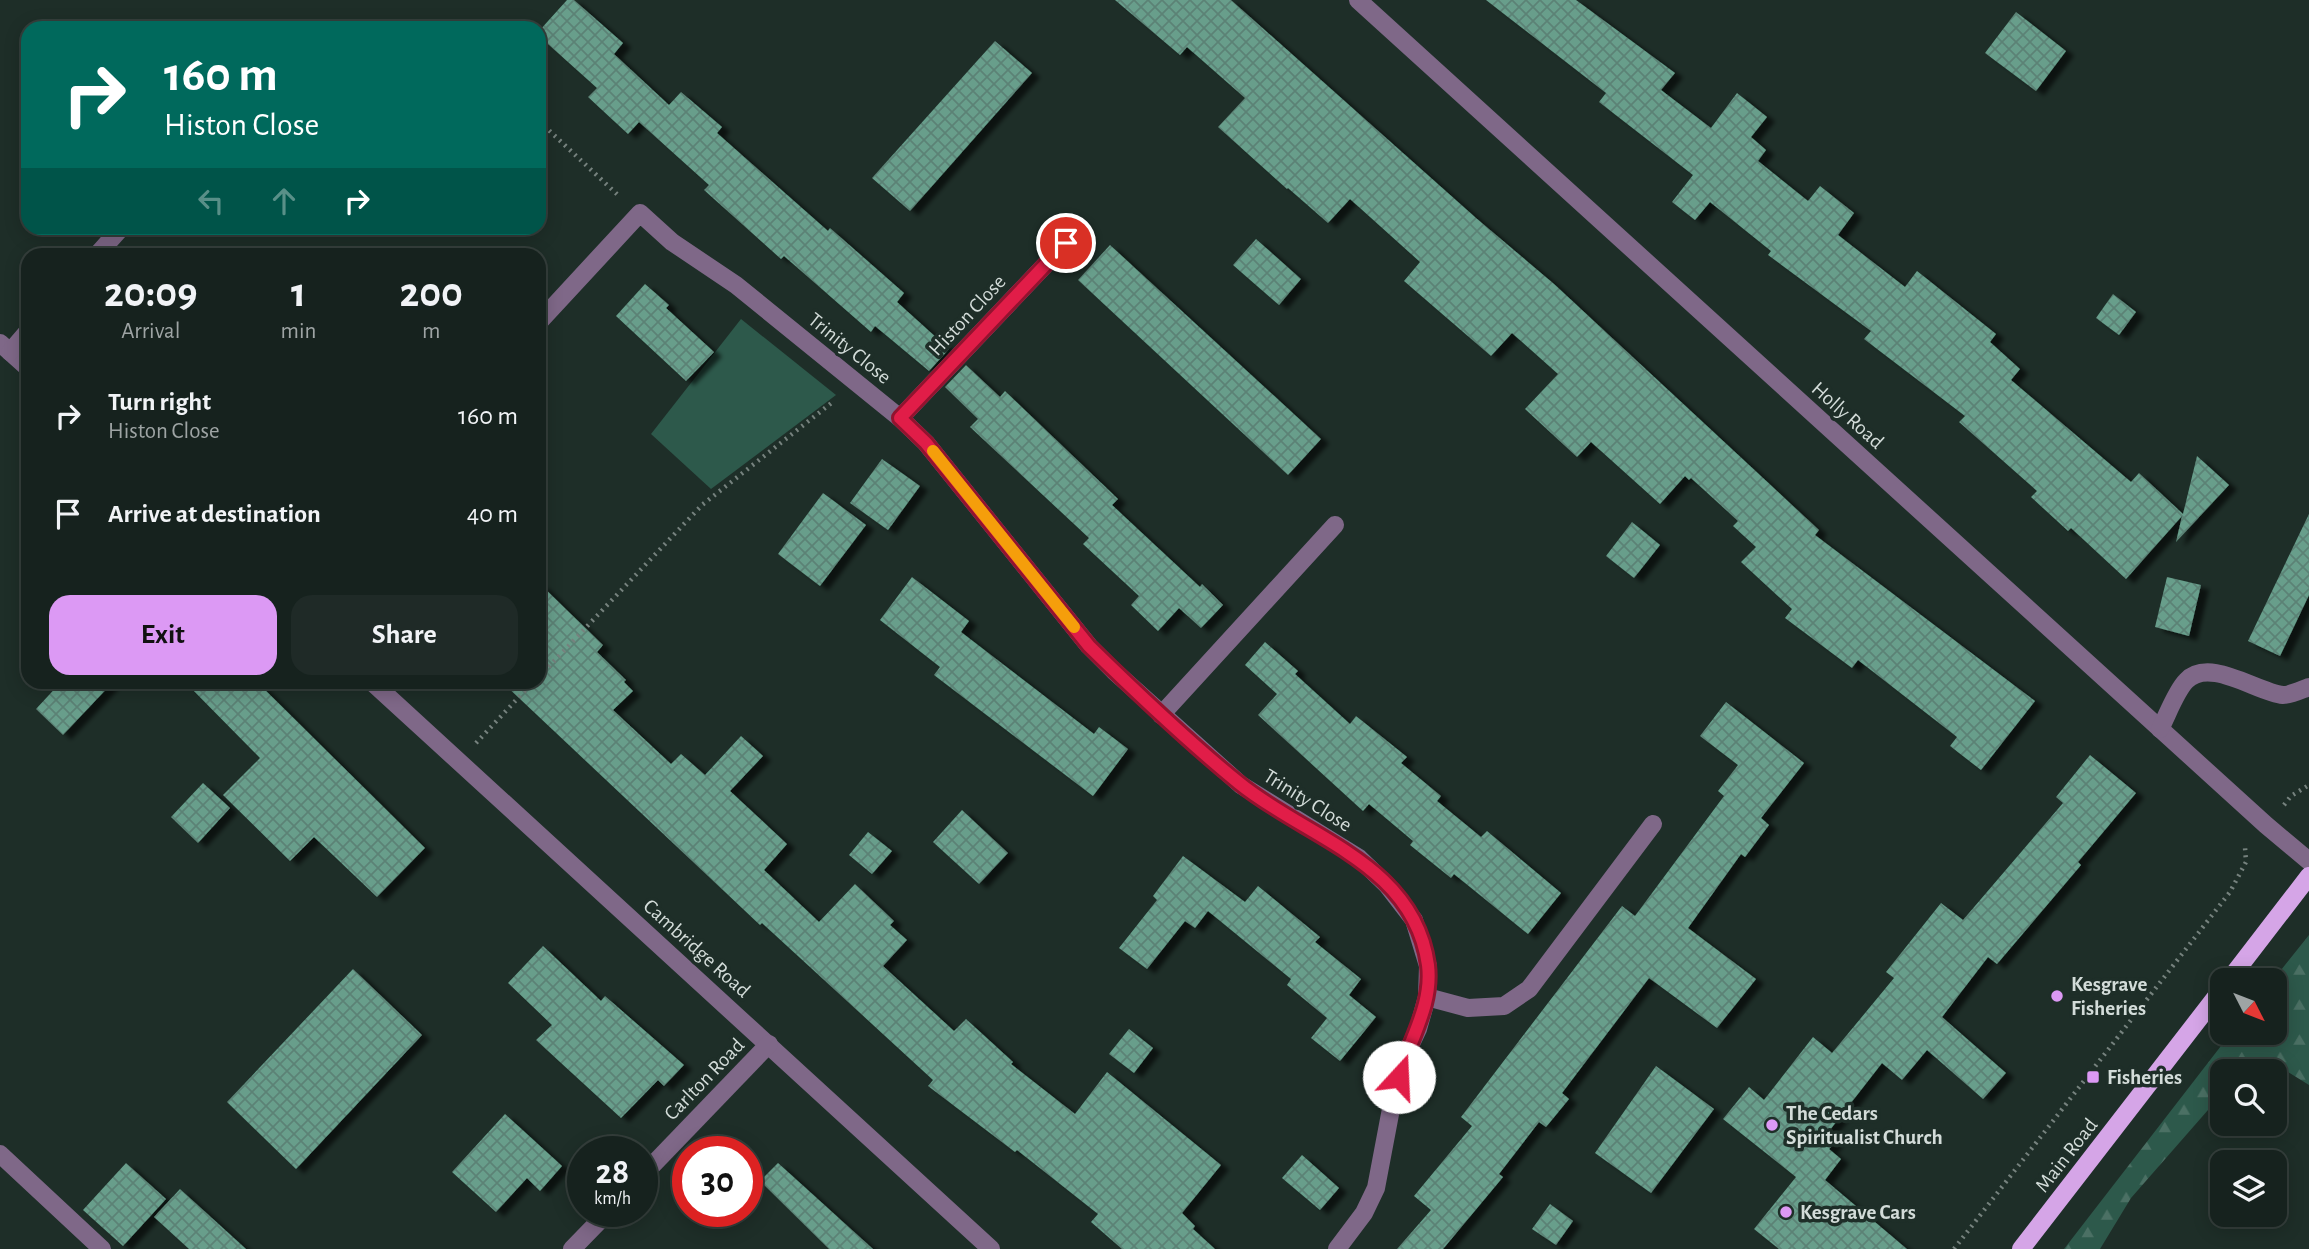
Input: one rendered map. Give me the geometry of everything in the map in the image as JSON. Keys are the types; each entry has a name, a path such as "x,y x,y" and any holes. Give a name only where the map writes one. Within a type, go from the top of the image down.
{"main road":[{"path":"2238,968 2309,876"},
{"name":"Main Road","path":"2021,1249 2210,1005"}],"street":[{"name":"Holly Road","path":"1358,0 2266,825 2309,861"},
{"path":"546,315 640,213"},
{"name":"Trinity Close","path":"640,213 672,242 736,285 900,418 944,464 1089,646 1161,715 1241,785 1359,858 1387,885 1414,920 1428,966 1427,998 1397,1082 1376,1188 1364,1213 1337,1249"},
{"name":"Histon Close","path":"900,418 1066,243"},
{"path":"21,336 5,347 21,362"},
{"path":"1161,715 1335,525"},
{"path":"2160,729 2186,680 2198,674 2219,673 2238,678 2266,691 2286,695 2309,687"},
{"name":"Cambridge Road","path":"380,689 991,1249"},
{"path":"1427,998 1468,1007 1504,1006 1529,989 1653,824"},
{"name":"Carlton Road","path":"658,1159 769,1044"},
{"path":"0,1154 102,1249"},
{"path":"572,1249 593,1227"}],"path":[{"path":"546,128 599,179 640,213"},
{"path":"546,670 702,505 857,384"},
{"path":"458,762 526,689"},
{"path":"1954,1249 2230,892 2246,862 2245,847 2291,796 2309,785"}],"green space":[{"path":"741,319 836,395 711,489 651,434"},
{"path":"2309,935 2309,1085 2287,1071 2287,1059 2211,1059 2222,1045 2287,1045 2287,968 2283,968"},
{"path":"2210,1060 2210,1108 2131,1198 2100,1249 2064,1249"}],"building":[{"path":"567,0 574,0 623,43 614,54 669,105 681,92 722,127 717,133 828,231 830,228 904,293 897,302 949,349 929,371 875,326 871,332 784,256 781,259 704,190 709,185 639,122 628,134 588,97 597,88 546,42 546,23"},
{"path":"1115,0 1231,0 1554,284 1819,530 1815,535 2035,701 1981,770 1950,746 1957,737 1858,660 1852,668 1785,618 1792,609 1741,562 1756,547 1733,526 1738,521 1691,478 1689,480 1685,476 1660,504 1591,442 1577,457 1525,409 1558,374 1512,333 1491,356 1404,281 1420,262 1350,199 1328,223 1287,189 1218,127 1245,98 1187,47 1180,55"},
{"path":"1486,0 1576,0 1675,73 1661,90 1711,128 1737,93 1767,117 1751,137 1766,150 1758,161 1808,201 1820,186 1854,213 1838,235 1905,287 1917,271 1996,334 1990,342 2020,369 2011,380 2131,482 2139,473 2183,514 2197,456 2229,485 2176,542 2182,516 2126,579 2071,528 2068,531 2031,497 2037,491 1959,422 1965,416 1864,339 1871,331 1768,255 1771,251 1710,202 1695,220 1672,202 1693,175 1599,102 1606,93"},
{"path":"2016,12 2066,51 2036,91 1985,53"},
{"path":"995,41 1032,73 910,211 872,178"},
{"path":"1256,239 1301,279 1279,305 1233,265"},
{"path":"1110,245 1321,439 1288,475 1078,280"},
{"path":"645,284 669,305 666,308 714,352 686,381 616,316"},
{"path":"2113,294 2136,312 2119,335 2096,318"},
{"path":"966,365 1000,397 1005,391 1118,499 1112,505 1223,605 1201,628 1179,608 1158,631 1131,605 1139,596 1083,544 1089,538 970,427 978,419 945,387"},
{"path":"882,459 920,486 888,530 850,503"},
{"path":"823,493 866,525 820,586 778,554"},
{"path":"2309,514 2309,595 2280,656 2248,641"},
{"path":"1632,522 1660,545 1634,578 1606,556"},
{"path":"912,577 969,621 961,632 1094,734 1099,727 1128,749 1093,796 934,675 940,667 880,620"},
{"path":"2167,577 2201,585 2189,636 2155,627"},
{"path":"546,590 603,645 597,652 626,680 624,682 633,691 613,710 671,764 681,754 705,775 741,736 763,756 730,791 787,844 764,870 819,922 855,884 894,921 890,925 907,940 883,966 954,1031 966,1019 1013,1062 1011,1064 1075,1114 1107,1072 1221,1165 1182,1213 1195,1226 1193,1229 1215,1249 1122,1249 1091,1222 1098,1214 1017,1150 1015,1152 928,1086 933,1080 762,923 760,925 509,689 546,689"},
{"path":"1265,642 1298,671 1295,674 1350,724 1356,716 1407,757 1401,763 1441,796 1437,801 1481,837 1487,831 1561,893 1528,934 1454,874 1451,878 1410,845 1413,841 1369,804 1363,811 1258,715 1277,694 1245,665"},
{"path":"55,689 106,689 63,735 36,709"},
{"path":"192,689 264,689 425,848 377,897 314,837 290,861 223,795 260,758"},
{"path":"1726,702 1804,763 1761,818 1769,825 1745,857 1741,854 1688,928 1756,979 1717,1028 1649,978 1562,1093 1569,1099 1546,1127 1539,1122 1499,1174 1503,1177 1443,1249 1397,1249 1431,1210 1414,1196 1472,1126 1461,1117 1622,906 1635,916 1724,796 1718,791 1738,765 1700,736"},
{"path":"2090,755 2136,793 2078,862 2081,865 1997,964 1988,957 1942,1017 2006,1073 1983,1099 1927,1050 1902,1080 1882,1063 1826,1135 1835,1143 1829,1149 1841,1159 1825,1180 1907,1249 1779,1249 1754,1229 1796,1177 1723,1119 1749,1087 1764,1100 1813,1037 1832,1053 1894,978 1886,972 1941,903 1963,920 2063,803 2056,797"},
{"path":"203,783 230,808 198,843 171,817"},
{"path":"962,810 1008,853 979,884 933,842"},
{"path":"868,832 892,851 872,874 849,855"},
{"path":"1183,856 1245,902 1258,886 1320,937 1315,942 1361,979 1349,995 1376,1017 1340,1061 1311,1038 1327,1018 1287,985 1291,979 1208,911 1195,928 1185,921 1147,969 1119,948 1157,900 1153,896"},
{"path":"543,946 601,1001 605,996 684,1065 664,1086 658,1080 621,1118 536,1040 552,1025 508,983"},
{"path":"353,969 422,1035 296,1169 227,1102"},
{"path":"1129,1029 1153,1048 1134,1073 1109,1054"},
{"path":"1656,1066 1714,1109 1651,1193 1595,1153"},
{"path":"505,1114 562,1166 540,1191 527,1178 496,1212 452,1172"},
{"path":"1302,1155 1339,1188 1320,1210 1282,1178"},
{"path":"126,1163 166,1199 123,1246 83,1210"},
{"path":"778,1163 873,1249 829,1249 763,1184 763,1178"},
{"path":"180,1189 246,1249 189,1249 154,1217"},
{"path":"1550,1204 1573,1221 1556,1245 1532,1229"}],"slow traffic":[{"path":"933,451 1074,627"}],"place":[{"name":"Kesgrave Fisheries","path":"2057,996"},
{"name":"Fisheries","path":"2093,1077"},
{"name":"The Cedars Spiritualist Church","path":"1772,1125"},
{"name":"Kesgrave Cars","path":"1786,1212"}],"route":[{"path":"1066,243 900,418 926,443 1089,646 1114,671 1241,785 1359,858 1401,901 1414,920 1428,966 1427,998 1399,1077"}]}
